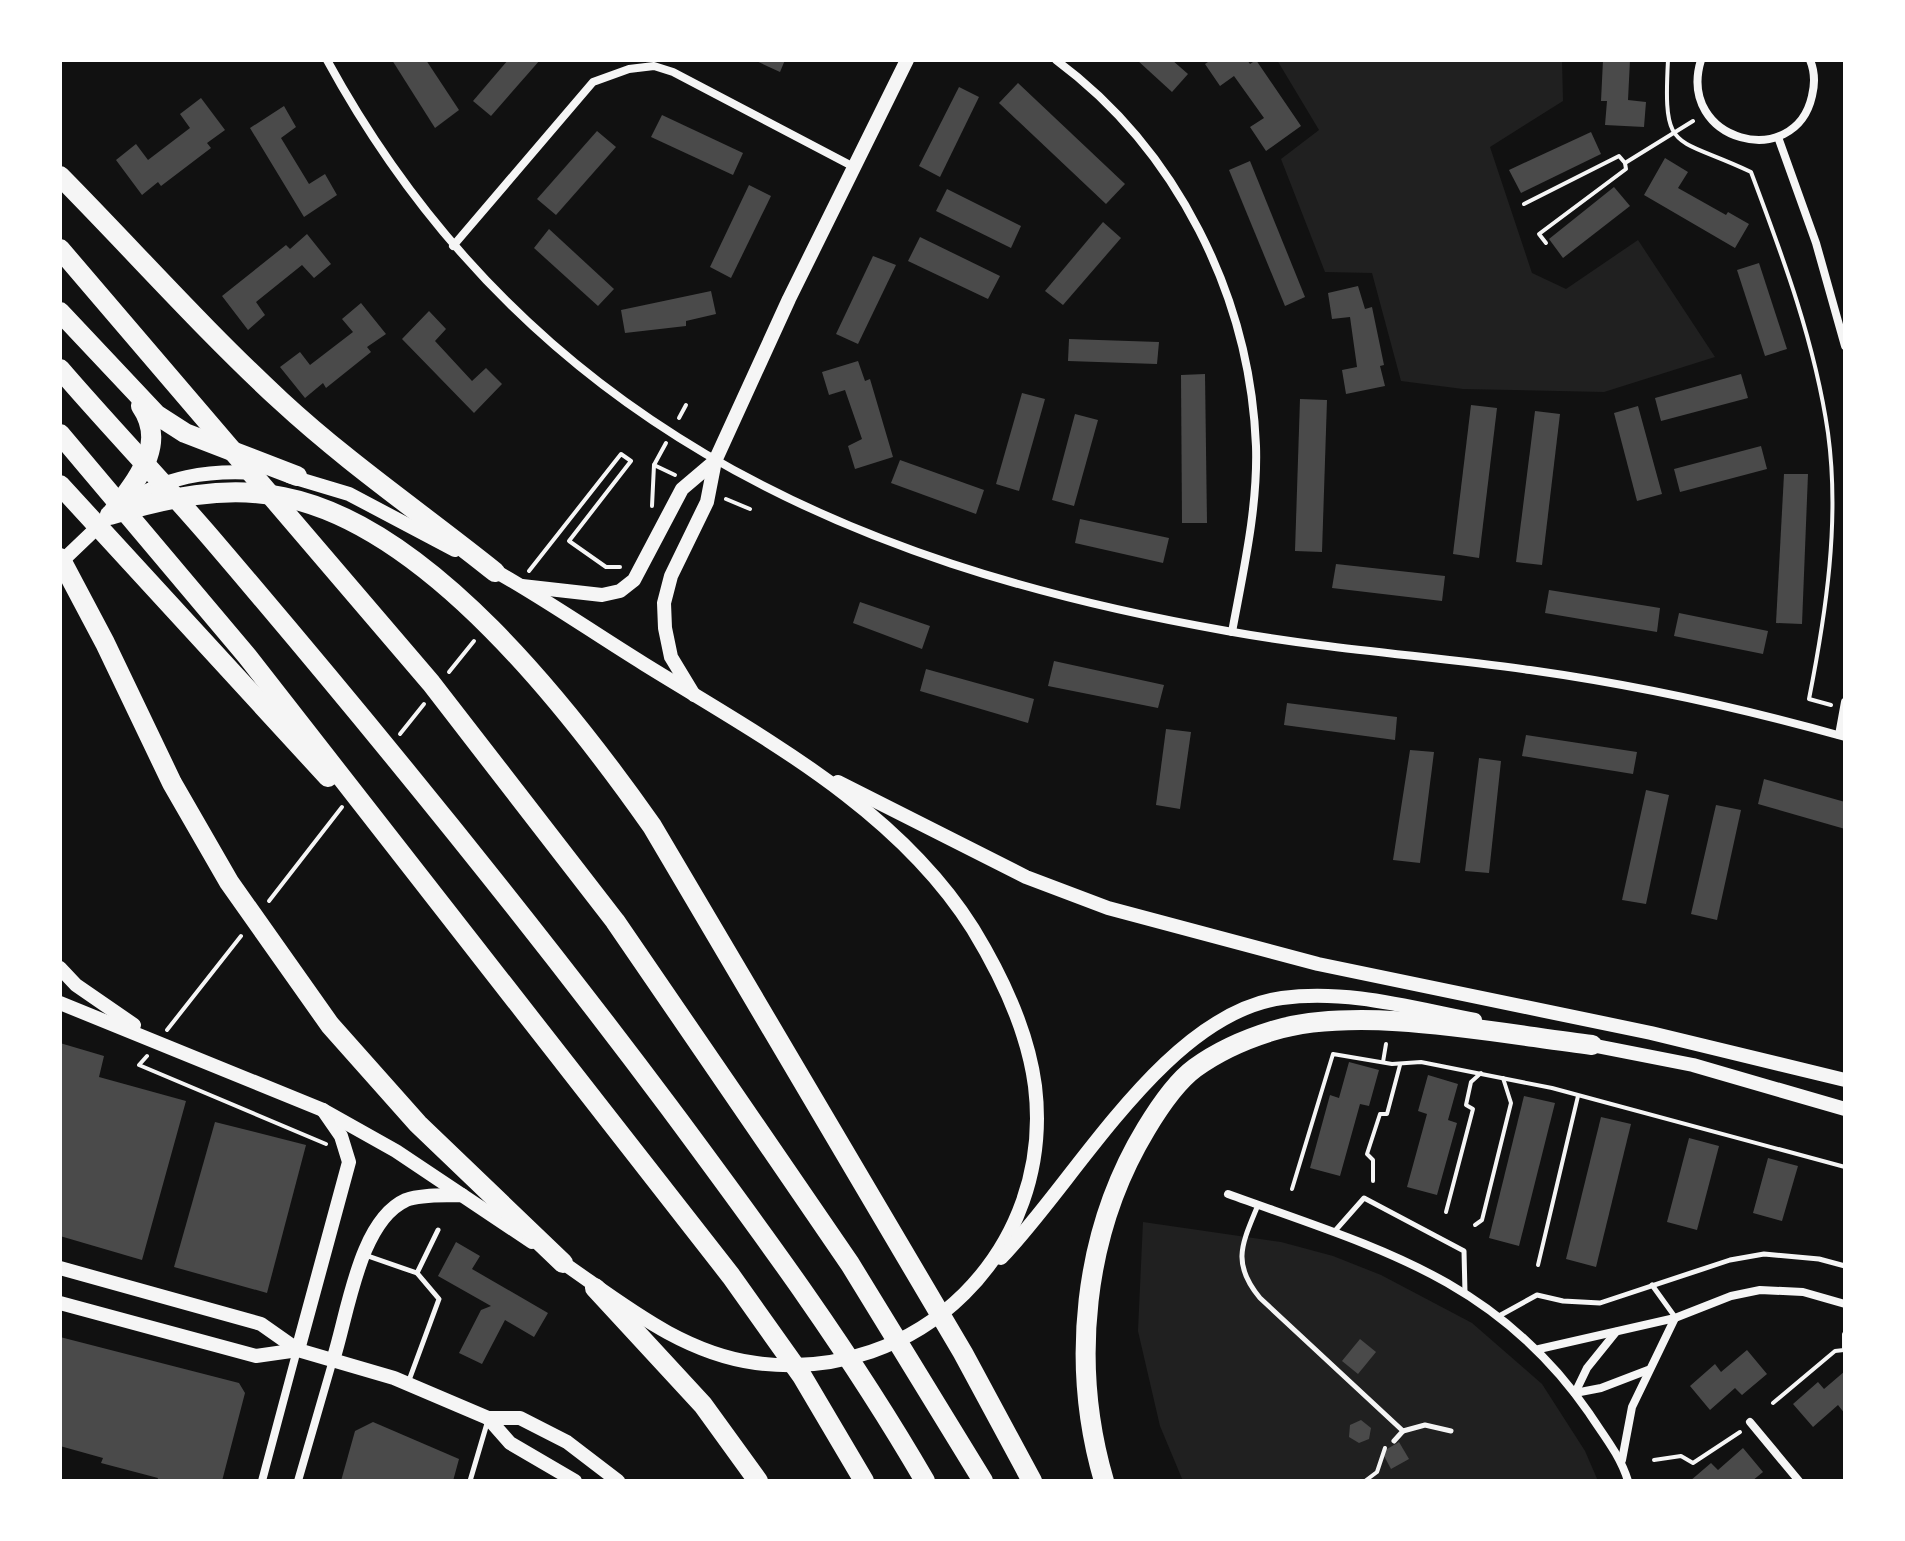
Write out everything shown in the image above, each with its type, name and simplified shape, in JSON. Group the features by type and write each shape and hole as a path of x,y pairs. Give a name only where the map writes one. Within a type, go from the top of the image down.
{"highway":[{"path":"60,176 173,295 281,401 325,440 495,572"},
{"path":"60,249 422,672 615,921 850,1264 983,1481"},
{"path":"60,312 129,389 157,415 185,433 297,476"},
{"path":"60,369 207,533 405,768 609,1028 803,1286 871,1388 925,1481"},
{"path":"110,515 136,480 153,441 153,427 129,389"},
{"path":"60,434 247,656 731,1276 802,1376 864,1481"},
{"path":"60,485 417,870"},
{"path":"110,515 197,494 240,493 284,497 330,512 384,540 454,595 548,689 602,754 652,826 963,1353 1032,1481"},
{"path":"60,561 89,610 172,783 222,870 330,1025 418,1124 563,1263"},
{"path":"1104,1481 1086,1395 1085,1343 1090,1289 1104,1222 1124,1166 1157,1111 1193,1069 1233,1047 1274,1030 1333,1022 1404,1023 1592,1045"},
{"path":"595,1288 703,1405 758,1481"}],"main road":[{"path":"694,695 671,657 664,603 671,576 707,502 715,461 852,166 907,60"},
{"path":"60,561 110,515 139,494 171,480 234,471 297,476 349,494 495,572 518,581 579,594 602,595 620,591 634,580 682,489 715,461"},
{"path":"518,581 817,771 1026,877 1108,908 1318,964 1651,1033 1845,1080"},
{"path":"817,771 902,845 947,893 973,930 1004,989 1026,1047 1035,1084 1037,1125 1030,1178 1010,1230 978,1283"},
{"path":"60,968 76,985 154,1044"},
{"path":"60,1003 154,1044 323,1110 462,1195 659,1329 698,1346 752,1363 799,1366 870,1353 919,1331 978,1283 1020,1238 1149,1078 1193,1036 1247,1008 1280,998 1330,995 1386,1002 1693,1065 1845,1109"},
{"path":"298,1350 349,1162 341,1136 323,1110"},
{"path":"333,1360 364,1255 374,1229 389,1209 410,1198 462,1195"},
{"path":"60,1268 261,1324 298,1350 408,1384 488,1418 520,1418 567,1442 618,1481"},
{"path":"60,1303 256,1356 298,1350"},
{"path":"488,1418 510,1443 575,1481"}],"street":[{"path":"327,60 361,122 453,246 482,279 577,366 637,413 715,461 801,507 930,559 1062,599 1232,632 1532,670 1698,699 1842,736 1844,705"},
{"path":"1056,60 1133,130 1159,165 1184,199 1225,288 1251,395 1256,448 1249,537 1232,632"},
{"path":"1701,60 1697,74 1698,94 1706,113 1732,136 1749,140 1778,137 1799,122 1810,105 1815,85 1810,60"},
{"path":"453,246 593,82 629,69 654,66 673,72 852,166"},
{"path":"1778,137 1816,243 1845,346"},
{"path":"1228,1194 1391,1253 1465,1293 1499,1316 1539,1349 1575,1393 1622,1460 1628,1481"},
{"path":"1539,1349 1675,1318 1731,1296 1760,1290 1803,1292 1845,1304"},
{"path":"1622,1460 1632,1407 1675,1318"},
{"path":"1575,1393 1587,1368 1616,1332"},
{"path":"262,1481 298,1350"},
{"path":"298,1481 333,1360"},
{"path":"1575,1393 1601,1388 1648,1370"},
{"path":"1750,1422 1799,1481"}],"lane":[{"path":"1334,1232 1364,1198 1464,1251 1465,1293"},
{"path":"1258,1205 1241,1254 1244,1276 1250,1286 1403,1431"},
{"path":"417,1273 438,1230"},
{"path":"1499,1316 1537,1295 1563,1301 1600,1303 1730,1260 1764,1254 1819,1259 1845,1266"},
{"path":"364,1255 417,1273 439,1299 408,1384"},
{"path":"1652,1285 1675,1318"},
{"path":"470,1481 488,1418"},
{"path":"1394,1441 1403,1431 1425,1425 1451,1431"}],"path":[{"path":"1668,60 1666,106 1673,133 1678,140 1751,172 1809,337 1828,435 1831,508 1830,570 1809,699 1844,705"},
{"path":"1625,163 1706,113"},
{"path":"1524,204 1619,156 1625,163 1626,169 1539,234 1546,243"},
{"path":"518,581 621,454 631,461 569,541 590,558 617,569 625,562"},
{"path":"651,507 654,465"},
{"path":"444,678 483,629"},
{"path":"395,741 424,703"},
{"path":"267,903 346,803"},
{"path":"247,928 139,1065 317,1142"},
{"path":"1383,1062 1386,1044"},
{"path":"1292,1189 1333,1054 1383,1062 1421,1062 1481,1073 1578,1095 1845,1167"},
{"path":"1373,1181 1373,1160 1367,1154 1380,1114 1387,1114 1400,1063"},
{"path":"1446,1212 1473,1109 1466,1105 1471,1082 1481,1073"},
{"path":"1475,1225 1482,1220 1511,1103 1503,1078"},
{"path":"1538,1265 1578,1095"},
{"path":"1773,1403 1835,1351 1844,1351 1844,1334"},
{"path":"1654,1460 1681,1456 1693,1463 1740,1431"},
{"path":"1365,1481 1377,1472 1381,1451 1394,1441"}],"shaded area":[{"path":"1277,60 1562,60 1563,101 1490,147 1532,273 1566,289 1638,240 1715,357 1604,392 1463,389 1401,381 1372,273 1325,272 1281,159 1319,130"},
{"path":"1143,1222 1281,1242 1333,1256 1381,1275 1472,1323 1542,1384 1585,1451 1598,1481 1183,1481 1160,1426 1138,1331"}],"building":[{"path":"392,60 426,60 459,110 435,128"},
{"path":"508,60 540,60 491,116 473,101"},
{"path":"754,60 785,60 780,72"},
{"path":"1137,60 1172,60 1188,74 1172,92"},
{"path":"1211,60 1247,60 1250,64 1256,60 1301,126 1266,151 1250,127 1264,118 1234,76 1220,86 1205,64"},
{"path":"1603,60 1630,60 1628,100 1646,102 1644,127 1605,125 1607,101 1601,101"},
{"path":"1018,83 1125,184 1106,204 999,103"},
{"path":"959,87 979,97 940,177 919,166"},
{"path":"201,98 225,130 207,143 211,148 161,186 158,182 142,195 116,160 136,144 148,160 190,128 180,114"},
{"path":"284,106 296,127 281,138 309,184 325,174 337,195 304,217 250,128"},
{"path":"662,115 743,153 733,175 651,137"},
{"path":"597,131 616,147 556,215 537,199"},
{"path":"1591,132 1601,154 1521,193 1509,170"},
{"path":"1665,158 1688,172 1678,188 1749,224 1735,248 1644,195"},
{"path":"1250,161 1305,297 1285,306 1229,170"},
{"path":"749,185 771,196 731,278 710,267"},
{"path":"1614,187 1630,206 1563,258 1549,239"},
{"path":"947,189 1021,226 1011,248 936,211"},
{"path":"1103,222 1121,238 1063,305 1045,291"},
{"path":"549,229 614,289 598,306 534,248"},
{"path":"307,234 331,264 314,278 302,265 256,302 265,315 248,330 222,296 286,245 290,249"},
{"path":"920,237 1000,276 988,299 908,261"},
{"path":"873,256 896,265 858,344 836,334"},
{"path":"1759,263 1787,349 1765,356 1737,270"},
{"path":"1358,286 1365,309 1372,307 1384,365 1380,366 1385,386 1346,394 1342,370 1357,367 1350,317 1332,319 1328,293"},
{"path":"711,291 716,314 686,321 686,326 625,333 621,310"},
{"path":"361,303 386,334 367,347 371,352 326,388 323,383 305,398 280,367 300,352 310,365 353,332 342,319"},
{"path":"429,311 446,329 435,341 472,381 486,368 502,384 474,413 402,339"},
{"path":"1069,339 1159,342 1157,364 1068,361"},
{"path":"858,361 865,381 870,379 893,457 855,469 848,446 862,439 845,390 829,395 822,372"},
{"path":"1205,374 1207,523 1182,523 1181,375"},
{"path":"1741,374 1748,398 1661,421 1655,398"},
{"path":"1022,393 1045,399 1019,491 996,484"},
{"path":"1300,399 1327,400 1322,552 1295,551"},
{"path":"1471,405 1497,408 1479,558 1453,554"},
{"path":"1638,406 1662,494 1637,501 1614,413"},
{"path":"1535,411 1560,414 1542,565 1516,562"},
{"path":"1075,414 1098,420 1074,506 1052,500"},
{"path":"1761,446 1767,469 1680,492 1674,469"},
{"path":"900,460 984,490 976,514 891,483"},
{"path":"1784,474 1808,474 1802,624 1776,623"},
{"path":"1080,519 1169,538 1163,563 1075,543"},
{"path":"1336,564 1445,576 1442,601 1332,588"},
{"path":"1549,590 1660,608 1657,632 1545,613"},
{"path":"860,602 930,626 922,649 853,623"},
{"path":"1679,613 1768,631 1763,654 1674,636"},
{"path":"1054,661 1164,685 1158,708 1048,686"},
{"path":"926,669 1034,699 1028,723 920,691"},
{"path":"1287,703 1397,717 1395,740 1284,725"},
{"path":"1166,729 1191,732 1180,809 1156,805"},
{"path":"1526,735 1637,752 1633,774 1522,756"},
{"path":"1410,750 1434,752 1420,863 1393,860"},
{"path":"1479,758 1501,761 1489,873 1465,871"},
{"path":"1764,779 1845,802 1845,829 1758,804"},
{"path":"1646,790 1669,795 1646,904 1622,900"},
{"path":"1716,805 1741,810 1717,920 1691,914"},
{"path":"60,1043 104,1056 99,1077 186,1101 142,1260 60,1236"},
{"path":"1349,1062 1379,1070 1369,1106 1360,1104 1340,1176 1310,1168 1330,1095 1339,1098"},
{"path":"1428,1075 1458,1084 1448,1120 1457,1123 1437,1195 1407,1187 1427,1114 1418,1111"},
{"path":"1524,1096 1555,1103 1519,1246 1489,1238"},
{"path":"1601,1117 1631,1124 1596,1267 1566,1259"},
{"path":"215,1122 306,1145 267,1293 174,1267"},
{"path":"1689,1138 1719,1146 1697,1230 1667,1222"},
{"path":"1768,1158 1798,1166 1782,1221 1753,1213"},
{"path":"456,1242 480,1256 472,1269 548,1313 534,1337 505,1320 482,1364 459,1353 481,1310 491,1306 438,1276"},
{"path":"60,1337 239,1383 245,1393 222,1481 157,1481 158,1478 101,1463 103,1458 60,1446"},
{"path":"1360,1339 1376,1352 1358,1374 1342,1361"},
{"path":"1747,1350 1767,1374 1742,1395 1735,1388 1710,1410 1690,1386 1715,1364 1721,1372"},
{"path":"1845,1371 1845,1414 1838,1405 1813,1427 1793,1404 1818,1382 1824,1389"},
{"path":"1361,1420 1371,1428 1369,1439 1359,1443 1349,1437 1350,1425"},
{"path":"373,1422 459,1459 453,1481 341,1481 355,1431"},
{"path":"1399,1442 1409,1459 1391,1469 1382,1452"},
{"path":"1743,1448 1763,1472 1752,1481 1690,1481 1711,1463 1718,1470"}]}
